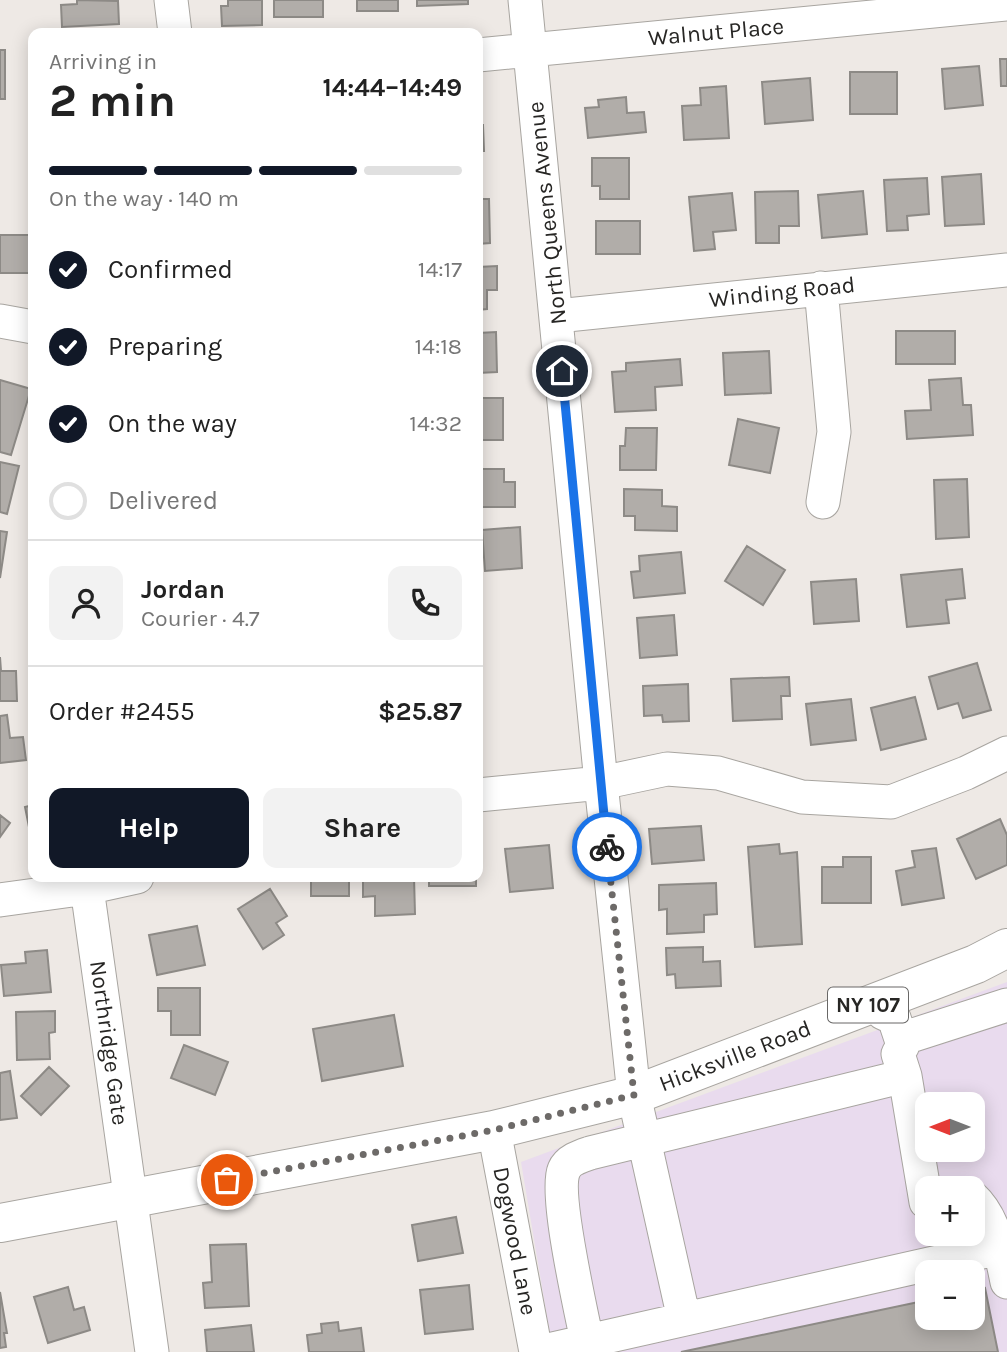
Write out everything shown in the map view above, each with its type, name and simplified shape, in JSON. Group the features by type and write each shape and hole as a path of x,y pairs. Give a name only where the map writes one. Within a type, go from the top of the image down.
{"main road":[{"name":"Hicksville Road","path":"0,1223 494,1130 634,1095 893,1037 976,964 1007,948"}],"street":[{"path":"172,0 175,28"},
{"name":"North Queens Avenue","path":"525,0 634,1095 684,1319"},
{"name":"Walnut Place","path":"483,55 953,5 1007,4"},
{"name":"Winding Road","path":"557,316 1007,270"},
{"path":"821,288 834,432 823,502"},
{"path":"0,321 28,326"},
{"path":"483,795 601,783 667,769 718,773 803,797 891,802 1007,753"},
{"path":"0,900 114,882"},
{"name":"Northridge Gate","path":"87,888 152,1352"},
{"path":"587,1341 575,1285 563,1198 564,1169 572,1160 645,1139 893,1037 1007,1004"},
{"path":"893,1037 921,1176"},
{"name":"Dogwood Lane","path":"494,1130 537,1352"},
{"path":"985,1215 1000,1248 1007,1282"},
{"path":"537,1352 1000,1248"}],"shaded area":[{"path":"1007,982 1007,1352 553,1352 521,1162"}],"building":[{"path":"77,0 118,1 119,24 62,27 61,5 77,4"},
{"path":"228,0 262,0 262,25 222,26 221,6 228,6"},
{"path":"274,0 323,0 323,17 274,17"},
{"path":"357,0 398,0 398,11 357,11"},
{"path":"417,0 468,0 468,4 417,6"},
{"path":"0,50 5,50 5,99 0,99"},
{"path":"1000,59 1007,59 1007,86 1001,86"},
{"path":"979,66 983,105 945,109 942,69"},
{"path":"850,72 897,72 897,114 850,114"},
{"path":"810,78 813,120 765,124 762,82"},
{"path":"726,86 729,138 684,140 682,106 701,105 700,88"},
{"path":"626,97 627,113 644,112 646,132 588,138 585,108 599,107 598,100"},
{"path":"592,158 629,158 629,199 600,199 600,186 592,186"},
{"path":"981,174 984,224 945,226 942,177"},
{"path":"927,178 929,214 907,216 908,230 887,231 884,180"},
{"path":"798,191 799,226 779,226 779,243 756,243 755,192"},
{"path":"863,191 867,234 822,238 818,195"},
{"path":"732,193 736,230 713,232 715,249 694,251 689,197"},
{"path":"483,199 489,199 490,243 483,244"},
{"path":"596,221 640,221 640,254 596,254"},
{"path":"0,235 28,235 28,273 0,273"},
{"path":"497,266 497,290 487,290 487,309 483,309 483,267"},
{"path":"896,331 955,331 955,364 896,364"},
{"path":"496,332 497,372 483,373 483,333"},
{"path":"769,351 771,393 725,395 723,353"},
{"path":"680,359 682,385 655,387 656,410 615,412 612,372 626,371 626,363"},
{"path":"961,378 963,405 971,405 973,435 907,439 905,411 931,410 929,380"},
{"path":"0,380 28,388 28,399 11,455 0,452"},
{"path":"483,398 503,398 503,440 483,440"},
{"path":"738,419 779,428 770,473 729,465"},
{"path":"626,428 657,428 656,470 620,470 620,446 625,446"},
{"path":"0,462 19,466 7,514 0,512"},
{"path":"483,469 504,469 504,482 515,482 515,507 483,507"},
{"path":"967,479 969,537 936,539 934,480"},
{"path":"624,489 662,490 662,506 677,507 677,531 635,530 635,516 624,516"},
{"path":"520,527 522,568 485,571 483,530"},
{"path":"0,531 7,532 0,578"},
{"path":"747,546 785,570 763,605 725,581"},
{"path":"681,552 685,593 634,598 631,572 640,571 639,556"},
{"path":"962,569 965,598 946,600 949,623 907,627 901,575"},
{"path":"856,579 859,621 814,624 811,582"},
{"path":"674,615 677,655 640,658 637,618"},
{"path":"0,657 1,671 16,671 17,701 0,701"},
{"path":"977,663 991,710 963,718 958,703 938,709 929,677"},
{"path":"789,677 790,696 781,696 782,719 733,721 731,679"},
{"path":"688,684 689,721 663,722 662,715 644,716 643,686"},
{"path":"915,697 926,739 881,750 871,708"},
{"path":"851,699 856,740 811,745 806,704"},
{"path":"7,715 10,738 23,737 26,760 0,763 0,716"},
{"path":"0,815 10,823 0,837"},
{"path":"1000,819 1007,835 1007,865 976,879 957,839"},
{"path":"701,826 704,860 652,864 649,829"},
{"path":"779,844 780,854 797,852 802,944 755,947 748,847"},
{"path":"549,845 553,888 510,892 505,849"},
{"path":"936,848 944,898 902,905 896,871 915,867 912,851"},
{"path":"843,857 871,857 871,903 822,903 822,867 843,867"},
{"path":"311,882 349,882 349,896 311,896"},
{"path":"363,882 414,882 415,914 375,916 375,896 363,897"},
{"path":"429,882 476,882 476,886 429,886"},
{"path":"716,883 717,914 704,915 704,932 667,934 667,909 659,910 659,885"},
{"path":"270,889 287,916 276,923 284,935 263,949 238,909"},
{"path":"197,926 205,965 157,975 149,935"},
{"path":"703,947 703,962 720,961 721,986 676,988 675,974 667,975 666,948"},
{"path":"47,950 51,992 4,996 1,965 26,963 25,952"},
{"path":"158,988 200,988 200,1035 171,1035 171,1011 158,1011"},
{"path":"55,1011 55,1032 49,1033 50,1059 17,1060 16,1012"},
{"path":"394,1015 403,1066 322,1081 313,1029"},
{"path":"184,1045 228,1062 215,1095 171,1078"},
{"path":"49,1067 69,1086 41,1115 21,1096"},
{"path":"10,1071 17,1118 0,1120 0,1073"},
{"path":"456,1217 463,1253 418,1261 412,1225"},
{"path":"246,1244 249,1306 205,1308 203,1283 212,1282 210,1245"},
{"path":"469,1285 473,1329 425,1334 420,1290"},
{"path":"68,1287 74,1310 84,1307 90,1330 48,1343 34,1297"},
{"path":"985,1288 998,1352 681,1352 915,1303 915,1330 985,1330"},
{"path":"0,1292 7,1333 4,1333 6,1347 0,1348"},
{"path":"338,1322 339,1331 361,1328 364,1352 309,1352 307,1335 322,1333 321,1324"},
{"path":"251,1325 254,1352 207,1352 205,1330"}],"way so far":[{"path":"227,1180 494,1130 634,1095 607,847"}],"route":[{"path":"562,371 607,847"}]}
